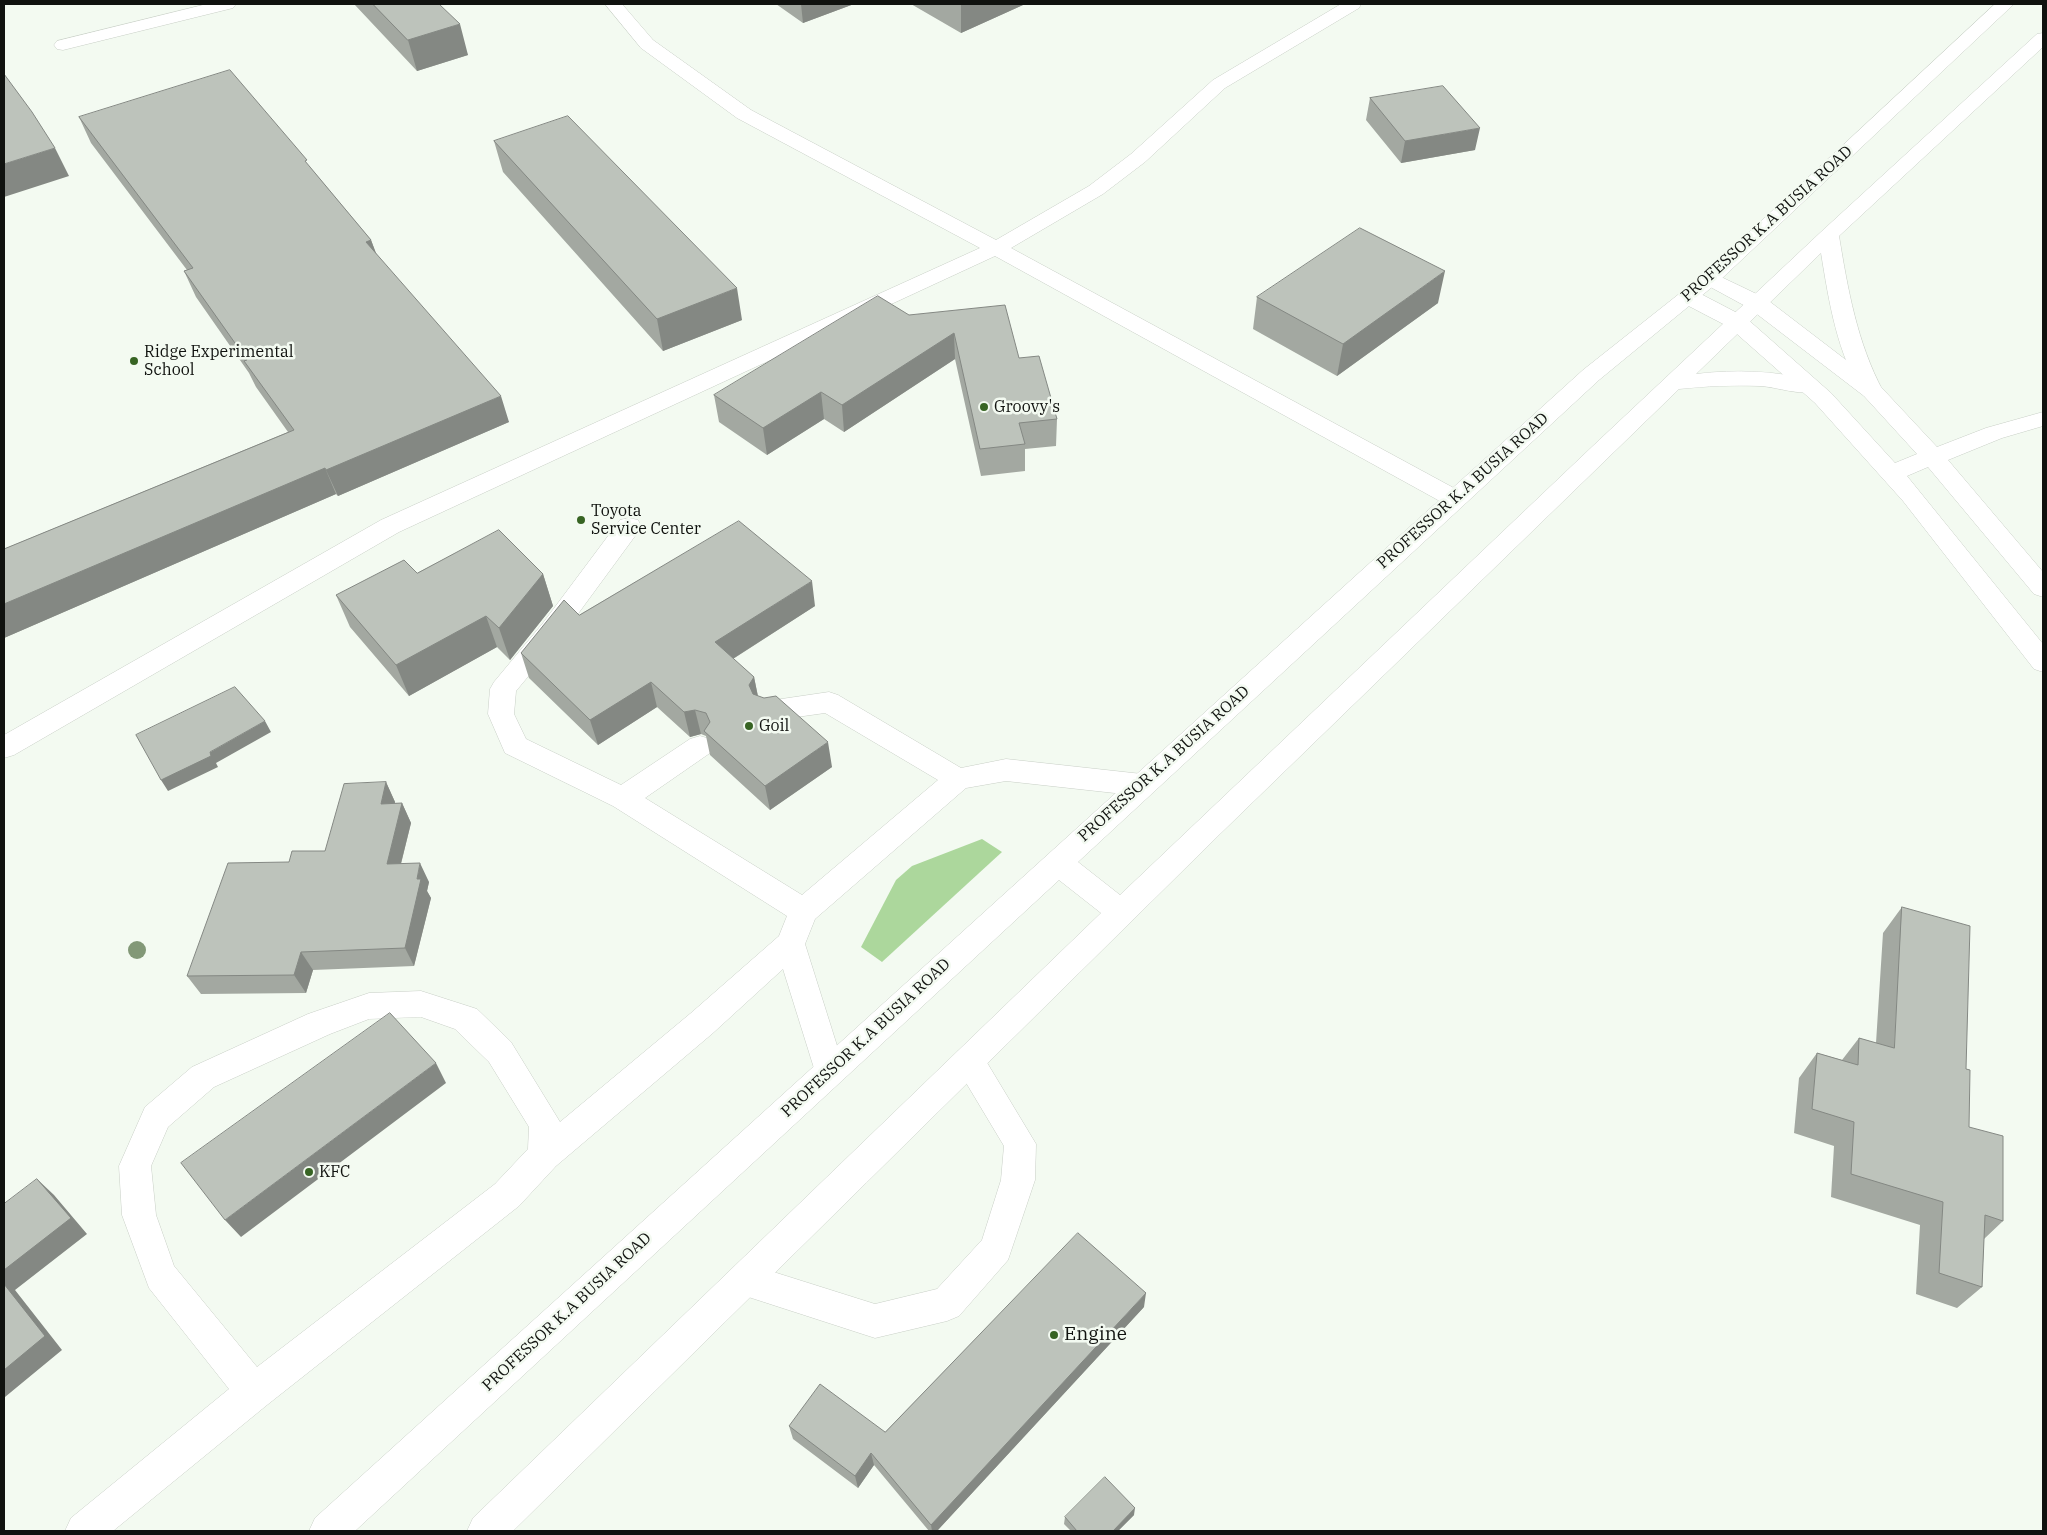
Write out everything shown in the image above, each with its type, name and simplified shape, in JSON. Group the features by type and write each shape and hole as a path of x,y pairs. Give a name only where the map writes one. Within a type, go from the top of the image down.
{"main road":[{"path":"63,45 227,4"},
{"path":"613,4 646,44 744,114 996,248 1455,499"},
{"path":"4,748 390,526 996,248 1096,190 1138,158 1219,84 1352,4"},
{"name":"PROFESSOR K.A BUSIA ROAD","path":"328,1531 1591,375 1710,279 2006,4"},
{"path":"486,1531 1122,913 1737,322 2043,38"},
{"path":"1829,235 1838,301 1862,373 1872,391"},
{"path":"1710,279 1757,303 1872,391 1932,457 2043,588"},
{"path":"1689,297 1737,322 1823,398 1911,495 2043,662"},
{"path":"1674,383 1720,378 1762,379 1809,386"},
{"path":"1890,473 1994,433 2043,420"},
{"path":"629,526 552,630 503,689 500,714 515,746 623,798 804,911"},
{"path":"768,711 829,702 958,779"},
{"path":"623,798 700,746"},
{"path":"84,1531 254,1392 507,1196 544,1155 702,1023 790,944 804,911 958,779 1006,770 1142,785"},
{"path":"1057,862 1122,913"},
{"path":"790,944 829,1071"},
{"path":"254,1392 161,1276 139,1215 136,1166 156,1117 203,1077 319,1024 369,1006 422,1004 466,1019 500,1052 545,1124 544,1155"},
{"path":"745,1280 875,1322 947,1304 996,1249 1018,1180 1020,1144 969,1062"}],"green space":[{"path":"982,839 1002,852 882,962 861,947 896,880 912,866"}],"building":[{"path":"373,4 439,4 460,24 408,40"},
{"path":"230,70 307,160 305,161 371,240 366,242 501,396 326,470 325,468 4,604 4,549 294,430 244,361 247,360 184,271 193,268 79,117"},
{"path":"4,74 55,148 4,164"},
{"path":"1443,86 1480,128 1405,141 1370,98"},
{"path":"568,116 737,288 657,319 494,141"},
{"path":"1360,228 1445,271 1343,344 1257,297"},
{"path":"878,296 909,315 1005,305 1019,358 1039,356 1057,419 1019,423 1025,444 980,449 954,333 842,405 821,392 763,428 714,395"},
{"path":"739,521 812,581 715,642 754,677 749,685 753,694 764,698 776,696 828,742 765,786 704,731 710,722 706,713 695,710 684,712 651,682 590,720 521,653 564,600 579,615"},
{"path":"499,530 543,574 499,628 486,616 396,665 336,595 404,560 417,573"},
{"path":"235,687 265,721 210,752 211,756 161,780 136,735"},
{"path":"386,782 381,804 402,803 387,864 420,863 417,879 421,879 405,948 301,952 294,975 187,976 228,863 289,862 292,851 325,851 344,784"},
{"path":"1902,907 1970,926 1966,1069 1970,1070 1969,1127 2003,1136 2003,1221 1985,1215 1982,1287 1939,1273 1943,1202 1851,1174 1854,1122 1812,1109 1817,1053 1858,1065 1859,1038 1894,1048"},
{"path":"390,1013 436,1063 225,1220 181,1163"},
{"path":"37,1179 71,1218 4,1270 4,1204"},
{"path":"1078,1233 1146,1293 931,1525 871,1453 855,1476 789,1426 820,1384 885,1432"},
{"path":"4,1284 45,1336 4,1370"},
{"path":"1105,1477 1135,1508 1113,1531 1077,1531 1065,1517"}],"place":[{"name":"Ridge Experimental School","path":"134,361"},
{"name":"Groovy's","path":"984,407"},
{"name":"Toyota Service Center","path":"581,520"},
{"name":"Goil","path":"749,726"},
{"name":"KFC","path":"309,1172"},
{"name":"Engine","path":"1054,1335"}]}
